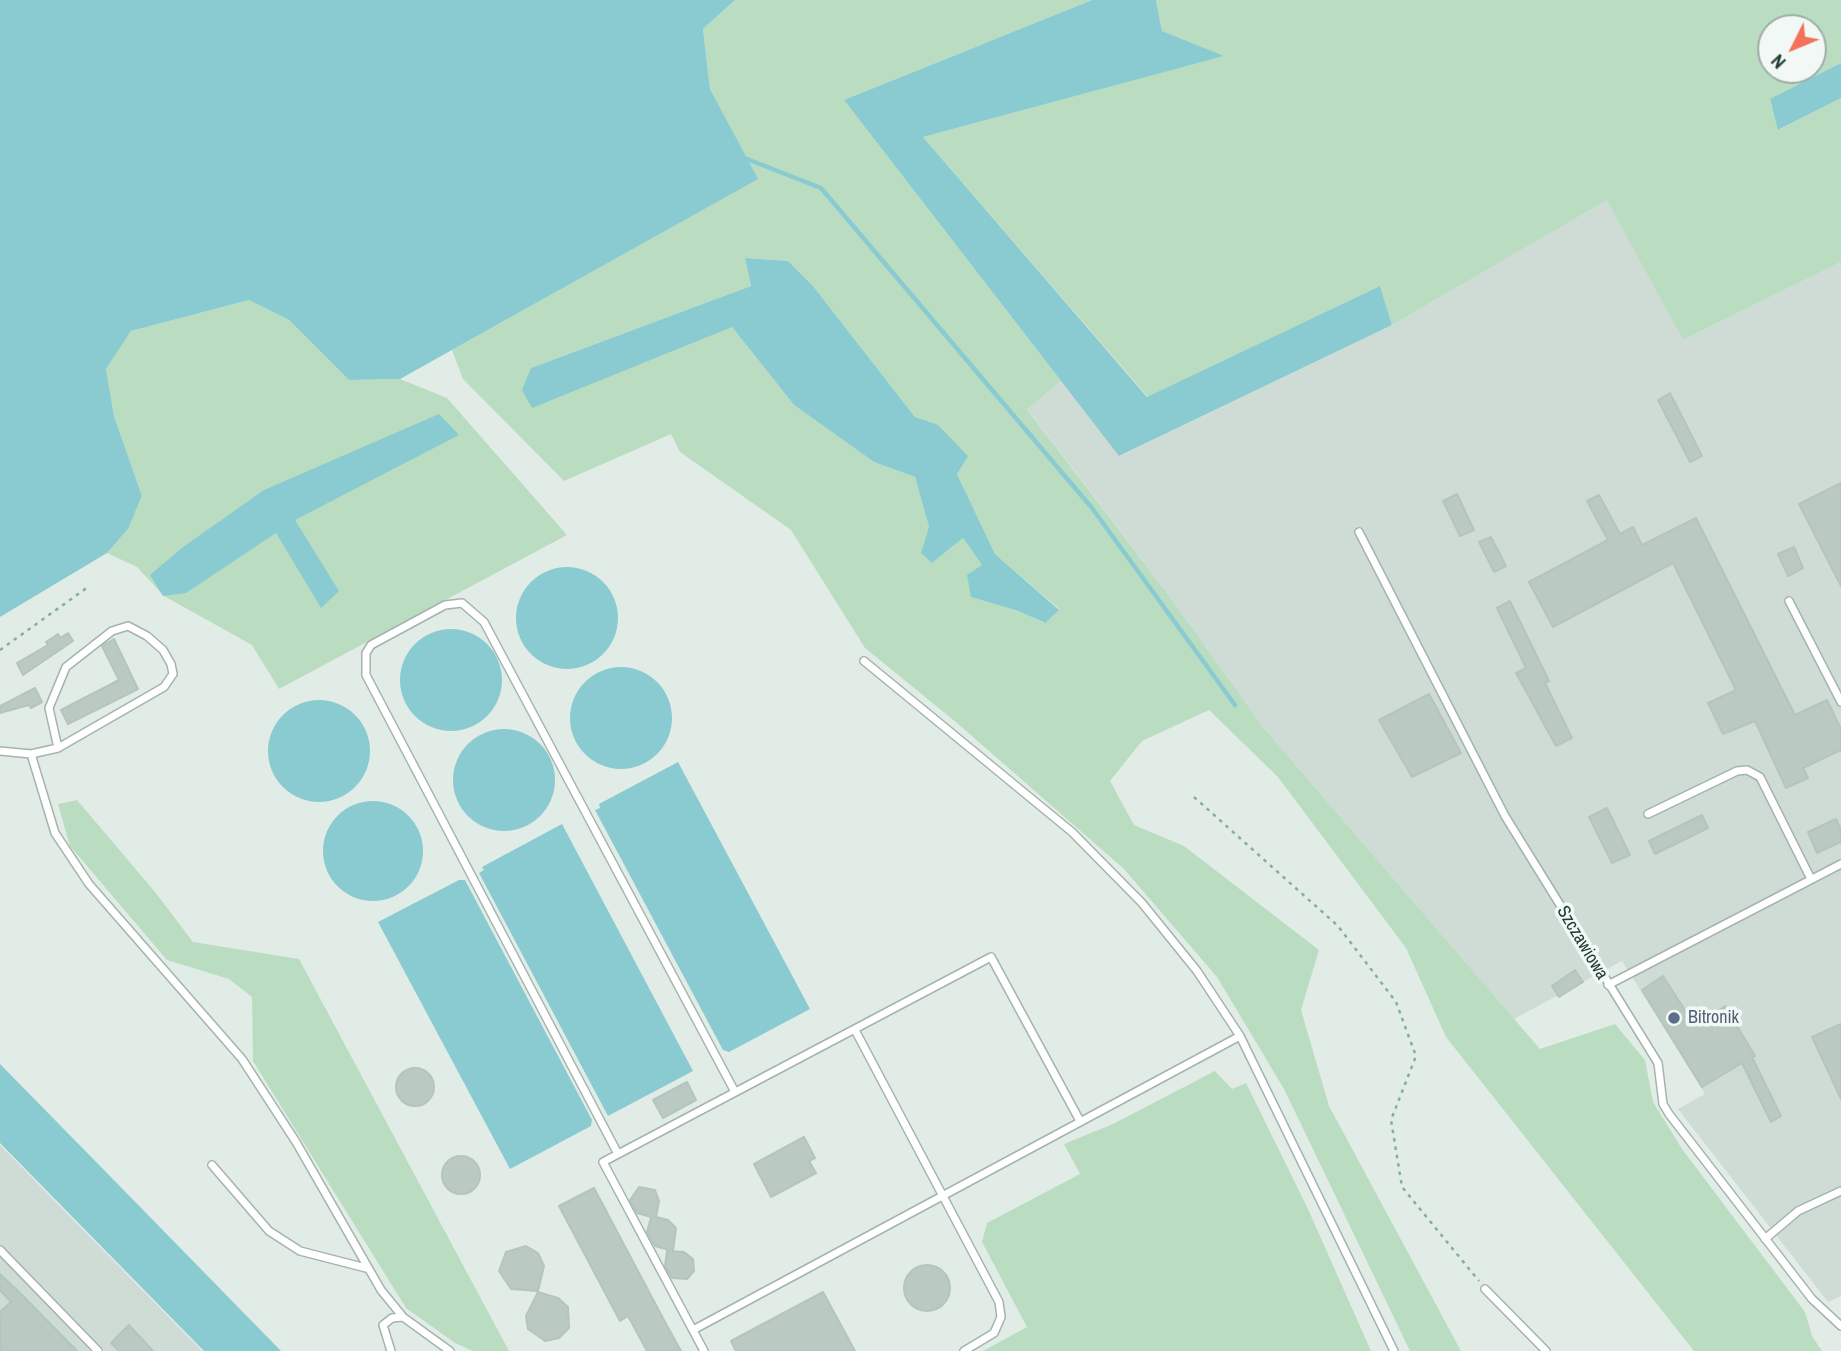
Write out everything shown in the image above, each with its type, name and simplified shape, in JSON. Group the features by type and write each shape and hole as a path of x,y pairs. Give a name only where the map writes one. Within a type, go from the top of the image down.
{"lane":[{"name":"Szczawiowa","path":"1359,532 1505,816 1658,1063 1664,1104 1669,1114 1812,1299 1841,1326"},
{"path":"1789,601 1841,702"},
{"path":"618,1154 366,675 366,653 371,645 445,605 462,603 484,622 735,1092"},
{"path":"0,751 31,754 58,748 164,687 173,674 163,650 147,636 128,626 112,631 66,667 48,708 58,748"},
{"path":"864,661 1072,832 1106,864 1197,971 1240,1036 1394,1351"},
{"path":"31,754 55,833 89,884 242,1059 296,1142 367,1269 403,1317 450,1351"},
{"path":"1648,814 1737,771 1747,770 1760,777 1811,879"},
{"path":"1608,985 1841,864"},
{"path":"704,1351 603,1162 990,957 1080,1121"},
{"path":"855,1030 945,1195 1001,1310 1000,1323 994,1334 964,1351"},
{"path":"693,1330 1240,1036"},
{"path":"212,1165 269,1231 300,1251 367,1269"},
{"path":"1765,1239 1798,1211 1841,1191"},
{"path":"0,1250 98,1351"},
{"path":"1485,1289 1546,1351"},
{"path":"391,1351 383,1325 392,1318 403,1317"}],"path":[{"path":"0,650 88,587"},
{"path":"1194,797 1338,926 1396,1002 1416,1056 1391,1120 1402,1186 1485,1289"}],"shaded area":[{"path":"1608,199 1683,340 1841,262 1841,1296 1828,1302 1678,1109 1705,1094 1622,961 1514,1019 1263,727 1173,601 1027,408 1061,381 1120,456 1392,325"},
{"path":"0,1145 202,1351 0,1351"}],"green space":[{"path":"735,0 1092,0 844,100 1061,381 1027,409 1173,601 1263,727 1540,1049 1615,1024 1645,1060 1653,1102 1682,1149 1805,1312 1812,1336 1822,1351 1694,1351 1446,1037 1406,948 1278,777 1209,710 1142,741 1110,781 1134,825 1184,846 1319,950 1301,1010 1329,1106 1461,1351 1410,1351 1284,1089 1217,977 1124,869 957,723 865,648 791,530 680,452 671,434 564,481 463,379 452,350 757,179 710,89 703,29","holes":["745,258 788,261 813,286 915,417 938,426 957,474 995,554 1059,609 1044,623 1018,611 971,597 982,565 963,538 932,563 929,527 915,477 874,462 794,405 732,327 531,368 751,286"]},
{"path":"1156,0 1841,0 1841,63 1827,70 1827,14 1757,14 1757,84 1801,84 1770,100 1779,130 1841,98 1841,262 1683,340 1607,200 1392,325 1380,286 1148,397 923,137 1223,56 1162,31"},
{"path":"249,300 289,320 349,380 400,379 447,398 567,535 279,689 252,645 164,596 137,567 107,553 128,529 142,496 114,416 106,369 131,331"},
{"path":"77,800 155,892 193,942 299,959 509,1351 473,1351 455,1343 406,1308 253,1061 252,997 229,979 167,960 70,846 58,804"},
{"path":"1215,1071 1232,1089 1246,1083 1308,1209 1371,1351 983,1351 1027,1327 982,1242 987,1223 1080,1174 1064,1144 1113,1124"}],"water":[{"path":"0,0 735,0 703,29 710,89 758,179 400,379 349,380 289,320 249,300 131,331 106,369 114,416 142,496 128,529 107,553 0,617"},
{"path":"1092,0 1156,0 1162,31 1224,56 923,137 1147,397 1380,286 1392,325 1119,456 844,100"},
{"path":"1841,63 1841,98 1778,130 1770,99 1800,84 1827,84 1827,70"},
{"path":"745,258 788,261 813,286 915,417 938,425 968,456 957,474 995,554 1059,610 1045,623 1018,611 971,597 967,575 982,565 963,538 932,563 921,553 929,527 915,477 874,462 794,405 732,327 532,408 522,390 531,368 751,286"},
{"path":"439,414 459,435 295,520 339,591 321,608 276,533 186,593 163,596 150,575 183,547 264,490"},
{"path":"567,567 586,571 603,582 614,599 618,618 614,637 603,654 586,665 567,669 548,665 531,654 520,637 516,618 520,599 531,582 548,571"},
{"path":"451,629 470,633 487,644 498,661 502,680 498,699 487,716 470,727 451,731 432,727 415,716 404,699 400,680 404,661 415,644 432,633"},
{"path":"621,667 640,671 657,682 668,699 672,718 668,737 657,754 640,765 621,769 602,765 585,754 574,737 570,718 574,699 585,682 602,671"},
{"path":"319,700 338,704 355,715 366,732 370,751 366,770 355,787 338,798 319,802 300,798 283,787 272,770 268,751 272,732 283,715 300,704"},
{"path":"504,729 523,733 540,744 551,761 555,780 551,799 540,816 523,827 504,831 485,827 468,816 457,799 453,780 457,761 468,744 485,733"},
{"path":"678,762 810,1009 729,1052 723,1050 595,810 600,808 599,804"},
{"path":"373,801 392,804 409,815 420,832 423,851 420,870 409,887 392,898 373,901 354,898 337,887 326,870 323,851 326,832 337,815 354,804"},
{"path":"562,824 693,1071 608,1116 479,873 484,870 482,867"},
{"path":"459,880 465,880 592,1120 591,1126 510,1169 378,922"},
{"path":"0,1064 281,1351 204,1351 0,1143"}],"building":[{"path":"1670,393 1702,456 1690,462 1658,400"},
{"path":"1841,483 1841,586 1799,504"},
{"path":"1457,494 1474,530 1460,536 1443,501"},
{"path":"1599,495 1620,534 1633,527 1642,545 1696,518 1795,715 1827,700 1841,729 1841,750 1803,768 1808,778 1786,788 1755,721 1723,734 1708,703 1736,690 1673,563 1553,627 1529,582 1608,540 1587,501"},
{"path":"1491,537 1506,566 1494,572 1479,542"},
{"path":"1794,547 1803,568 1788,576 1778,554"},
{"path":"1510,601 1549,681 1545,683 1572,738 1556,746 1516,673 1526,668 1497,608"},
{"path":"68,633 73,641 23,675 17,663 48,645 46,642 58,634 60,638"},
{"path":"114,639 138,689 68,724 61,710 119,680 102,646"},
{"path":"35,688 42,702 31,708 29,705 0,713 0,706"},
{"path":"1429,694 1461,753 1412,777 1379,720"},
{"path":"1607,808 1630,855 1612,863 1589,817"},
{"path":"1702,815 1708,828 1655,854 1649,841"},
{"path":"1836,819 1841,830 1841,842 1817,853 1808,832"},
{"path":"1575,970 1583,982 1559,997 1552,986"},
{"path":"1663,976 1695,1026 1725,1006 1755,1056 1752,1057 1781,1116 1771,1122 1742,1063 1702,1087 1642,990"},
{"path":"1841,1024 1841,1099 1812,1037"},
{"path":"415,1068 428,1074 434,1087 428,1100 415,1106 402,1100 396,1087 402,1074"},
{"path":"687,1082 696,1100 663,1118 653,1100"},
{"path":"804,1137 815,1158 809,1161 816,1173 771,1197 754,1164"},
{"path":"461,1156 474,1162 480,1175 474,1188 461,1194 448,1188 442,1175 448,1162"},
{"path":"639,1187 655,1190 659,1201 656,1217 668,1220 676,1228 673,1251 655,1246 647,1232 651,1217 637,1213 630,1200"},
{"path":"594,1188 681,1351 647,1351 628,1316 620,1321 559,1206"},
{"path":"526,1246 538,1253 544,1266 538,1291 511,1289 499,1271 506,1252"},
{"path":"667,1251 684,1252 693,1259 694,1271 687,1279 672,1278 665,1266"},
{"path":"927,1265 944,1271 950,1288 944,1305 927,1311 910,1305 904,1288 910,1271"},
{"path":"0,1274 77,1351 0,1351 0,1312 11,1302 0,1290"},
{"path":"538,1292 558,1298 568,1307 569,1328 559,1338 545,1341 528,1329 526,1316"},
{"path":"823,1292 855,1351 736,1351 731,1341"},
{"path":"129,1325 153,1351 119,1351 111,1343"}],"waterway":[{"path":"747,159 821,188 1092,508 1235,705"}],"place":[{"name":"Bitronik","path":"1674,1018"}]}
